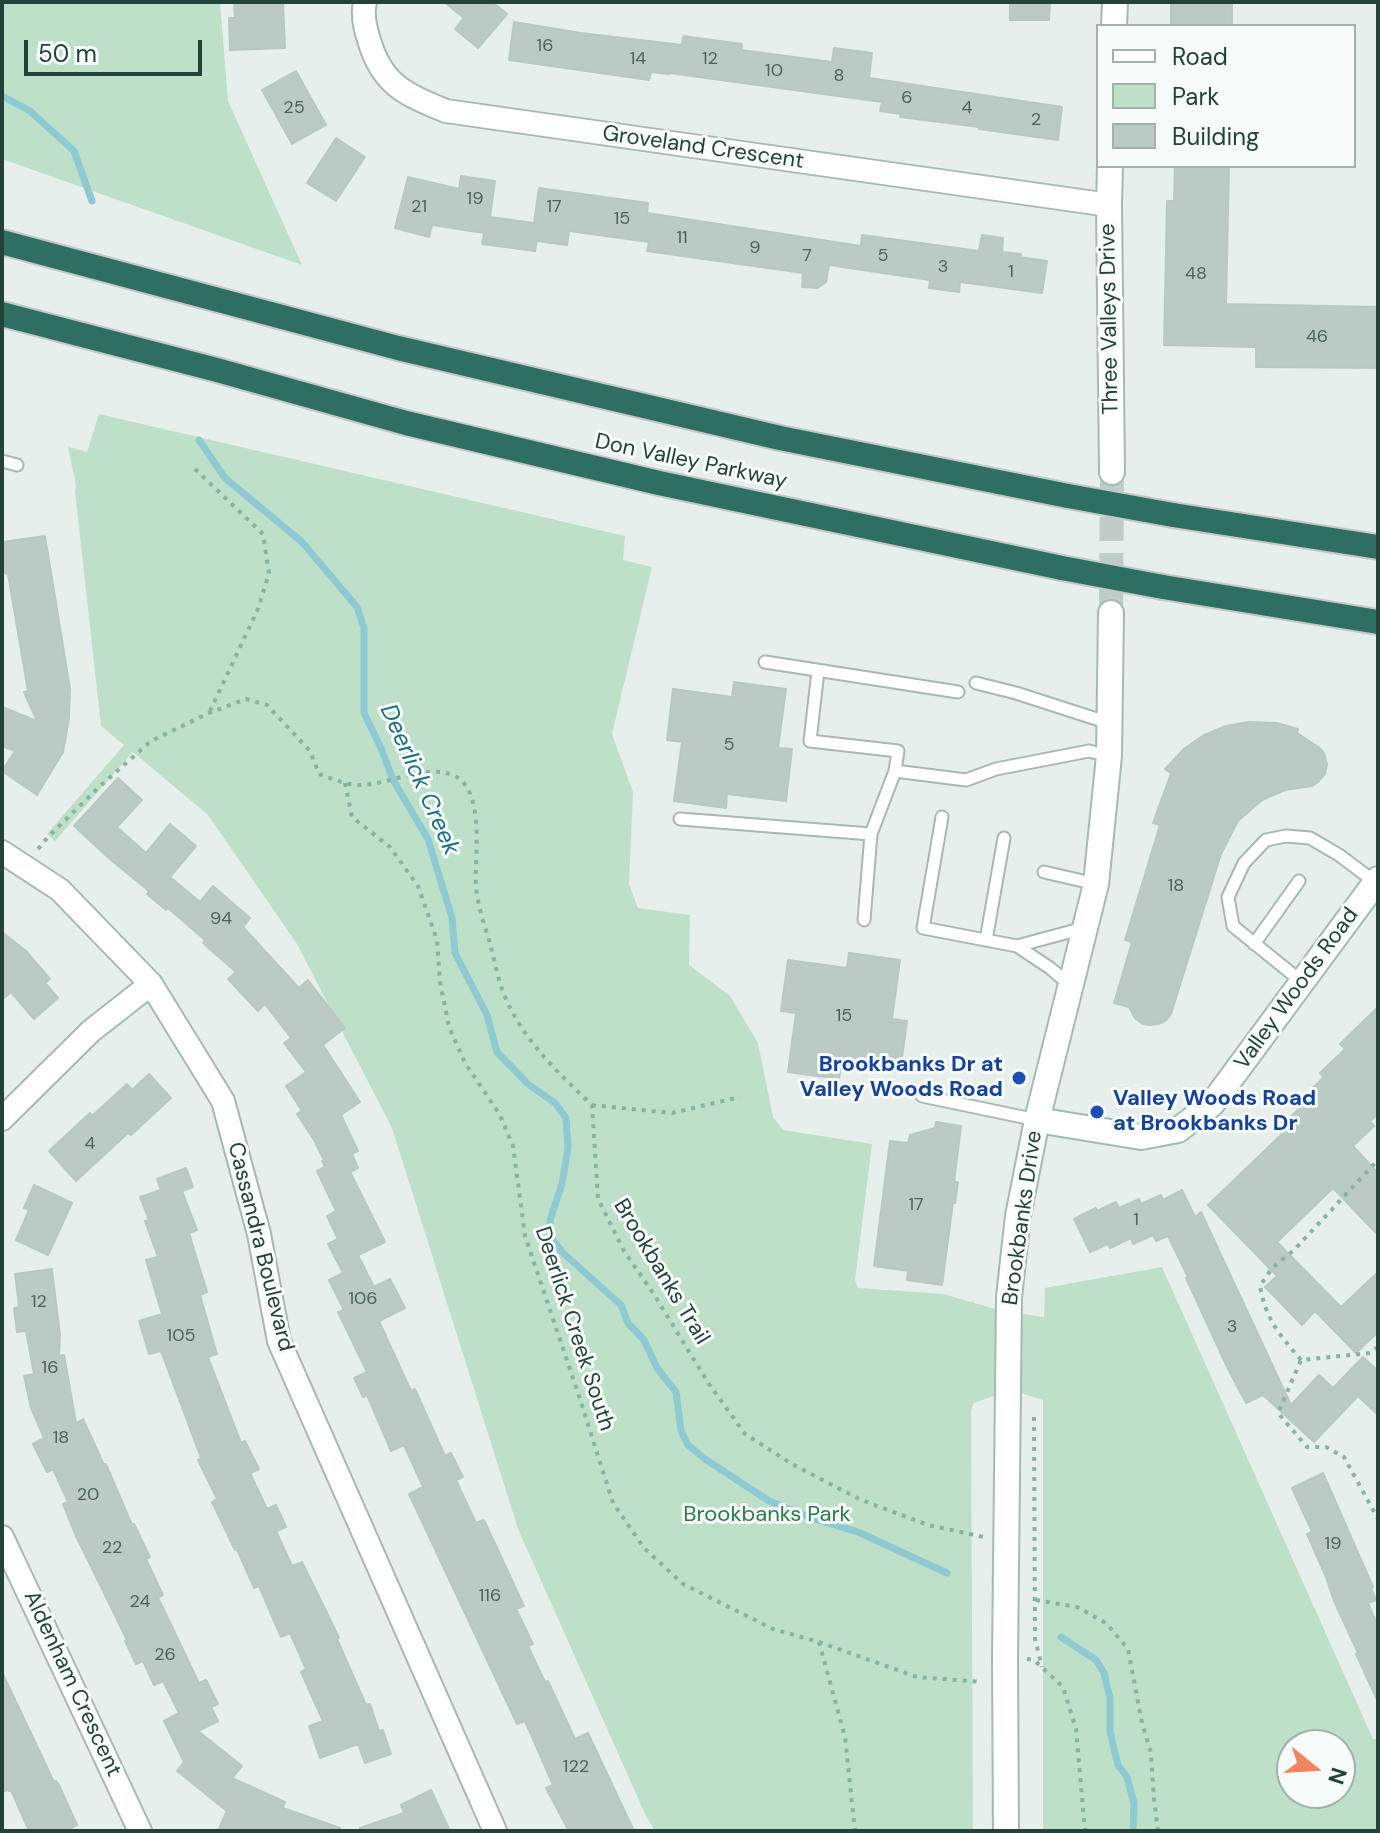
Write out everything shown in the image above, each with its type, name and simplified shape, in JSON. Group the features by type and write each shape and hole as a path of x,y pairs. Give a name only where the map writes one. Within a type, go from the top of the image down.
{"highway":[{"name":"Don Valley Parkway","path":"2,242 398,348 780,438 1068,496 1378,547"},
{"name":"Don Valley Parkway","path":"2,314 406,423 659,483 1062,568 1378,622"}],"street":[{"name":"Groveland Crescent","path":"365,2 366,32 384,76 402,91 446,111 1109,205"},
{"path":"1114,24 1115,2"},
{"name":"Three Valleys Drive","path":"1110,168 1112,472"},
{"name":"Brookbanks Drive","path":"1006,1831 1009,1297 1018,1216 1037,1120 1096,884 1109,756 1111,613"},
{"name":"Cassandra Boulevard","path":"2,852 60,890 151,984 223,1101 259,1234 279,1341 495,1831"},
{"name":"Valley Woods Road","path":"1037,1120 1141,1137 1178,1130 1212,1104 1377,881"},
{"path":"2,1119 91,1031 151,984"},
{"name":"Aldenham Crescent","path":"2,1537 140,1831"}],"lane":[{"path":"2,461 17,465"},
{"path":"765,662 958,692"},
{"path":"818,671 810,741 898,751 895,771 871,834 864,920"},
{"path":"976,683 1109,723"},
{"path":"895,771 966,780 996,769 1089,751 1109,756"},
{"path":"942,817 923,928 1017,946 1070,985"},
{"path":"680,819 871,834"},
{"path":"1302,982 1233,926 1228,897 1244,863 1266,840 1286,836 1310,838 1377,881"},
{"path":"986,940 1004,838"},
{"path":"1044,872 1096,884"},
{"path":"1254,944 1299,881"},
{"path":"1017,946 1084,928"},
{"path":"922,1096 1037,1120"}],"path":[{"path":"195,469 263,534 269,573 258,609 209,713"},
{"path":"25,867 47,838 151,741 246,699 267,705 310,751 319,774 360,785 432,772 452,774 467,788 476,816 476,887 505,996 527,1038 592,1105 672,1113 740,1097"},
{"name":"Deerlick Creek South","path":"345,783 352,817 390,847 418,886 437,940 440,982 449,1027 465,1063 500,1115 513,1146 525,1236 613,1503 644,1548 683,1584 773,1629 917,1677 985,1682"},
{"name":"Brookbanks Trail","path":"592,1105 598,1199 624,1251 709,1384 745,1434 792,1464 859,1499 928,1525 1006,1544"},
{"path":"1301,1360 1274,1329 1260,1286 1272,1268 1294,1250 1378,1160"},
{"path":"1301,1360 1370,1353 1378,1347"},
{"path":"1301,1360 1278,1413 1307,1447 1326,1447 1344,1457 1378,1519"},
{"path":"1035,1600 1077,1607 1106,1623 1128,1649 1151,1753 1158,1831"},
{"path":"819,1642 845,1737 855,1831"},
{"path":"1005,1658 1034,1660 1063,1687 1076,1729 1085,1831"}],"green space":[{"path":"2,2 220,2 228,101 302,265 2,159"},
{"name":"Brookbanks Park","path":"99,414 625,536 623,560 652,567 612,734 633,792 629,884 638,908 690,915 689,965 730,996 758,1043 773,1117 783,1130 872,1144 855,1280 858,1288 944,1294 1003,1311 1044,1317 1045,1288 1162,1267 1373,1739 1378,1739 1378,1831 1043,1831 1043,1400 1011,1390 974,1403 971,1410 973,1831 655,1831 518,1529 392,1128 297,944 208,815 133,752 55,841 47,834 124,745 101,726 76,486 68,447 87,452"}],"building":[{"path":"234,2 283,2 285,48 230,50 229,18 235,18"},
{"path":"444,2 492,2 507,14 478,48 455,29 464,18"},
{"path":"1010,2 1050,2 1049,20 1010,20"},
{"path":"1171,2 1232,2 1232,24 1171,24"},
{"path":"514,22 682,45 683,36 742,44 741,50 832,62 834,48 872,53 869,78 1062,107 1058,140 900,117 901,114 880,111 882,102 669,73 651,72 649,80 509,60"},
{"path":"296,71 326,125 292,144 262,90"},
{"path":"336,138 365,157 336,201 307,183"},
{"path":"1175,168 1229,168 1226,304 1378,307 1378,368 1256,367 1256,347 1164,345 1167,201 1174,201"},
{"path":"461,176 495,181 490,217 534,223 539,188 648,203 647,213 861,246 862,235 979,251 982,235 1003,238 1002,252 1047,261 1042,293 960,282 959,292 929,288 930,280 829,265 826,282 818,288 802,287 803,273 647,251 649,242 569,231 567,245 537,241 535,251 482,244 484,233 432,225 429,237 395,228 408,177 459,189"},
{"path":"45,536 70,689 63,752 37,795 2,771 15,751 2,746 2,707 37,721 24,692 28,691 8,574 2,572 2,542"},
{"path":"734,682 786,689 778,748 792,749 786,801 727,794 726,808 674,801 682,742 667,740 673,689 732,697"},
{"path":"1249,722 1277,723 1298,729 1297,733 1324,753 1327,764 1325,774 1312,786 1285,790 1262,800 1238,821 1221,854 1171,1014 1158,1024 1141,1023 1129,1007 1114,1003 1132,942 1125,940 1160,825 1153,823 1171,773 1165,769 1185,748 1204,735 1226,726"},
{"path":"118,778 142,800 117,827 146,853 170,824 196,846 170,877 200,902 213,886 250,918 243,927 299,988 308,980 345,1028 323,1045 360,1102 341,1115 358,1151 352,1154 358,1168 350,1172 385,1242 358,1255 374,1287 390,1279 405,1308 379,1321 411,1391 415,1389 445,1456 451,1453 463,1477 456,1480 476,1523 484,1520 524,1606 516,1609 533,1644 528,1646 545,1682 548,1681 575,1739 588,1733 634,1831 569,1831 546,1788 553,1785 525,1721 517,1724 409,1494 423,1487 404,1445 391,1451 367,1395 363,1397 354,1378 367,1372 338,1312 344,1310 329,1280 343,1273 328,1244 338,1239 327,1216 336,1211 317,1171 325,1167 324,1160 297,1114 302,1111 286,1086 306,1072 284,1043 291,1038 265,1004 258,1011 228,979 236,972 203,943 205,940 147,894 149,891 74,826"},
{"path":"2,932 26,951 50,979 45,983 58,998 34,1019 11,992 2,1000"},
{"path":"849,953 900,960 892,1019 907,1021 900,1072 841,1064 839,1079 788,1072 796,1013 781,1011 788,960 847,968"},
{"path":"1378,1007 1378,1114 1370,1121 1374,1126 1353,1146 1378,1173 1378,1235 1333,1188 1277,1242 1341,1307 1378,1272 1378,1332 1356,1353 1315,1311 1302,1325 1265,1287 1277,1276 1208,1205 1283,1133 1279,1128 1304,1104 1300,1100 1324,1077 1320,1073 1345,1049 1340,1044"},
{"path":"149,1074 171,1098 76,1181 49,1151 127,1084 132,1090"},
{"path":"936,1122 961,1126 954,1182 958,1182 942,1285 907,1280 908,1271 874,1266 890,1141 908,1143 910,1135 935,1128"},
{"path":"186,1168 193,1187 182,1191 197,1230 189,1233 207,1292 200,1295 217,1354 208,1357 241,1443 245,1441 259,1469 250,1473 267,1509 276,1505 286,1527 276,1531 292,1566 302,1562 339,1638 366,1705 370,1704 379,1731 383,1730 391,1754 365,1763 358,1744 320,1758 309,1726 323,1721 301,1672 306,1669 290,1633 281,1637 259,1586 254,1588 235,1550 212,1502 217,1499 198,1460 201,1458 161,1351 149,1354 139,1321 162,1314 146,1260 158,1257 140,1197 161,1190 157,1179"},
{"path":"34,1185 72,1203 48,1255 16,1240 29,1210 24,1208"},
{"path":"1182,1190 1195,1217 1201,1212 1291,1405 1319,1375 1333,1388 1363,1357 1378,1371 1378,1415 1358,1396 1314,1442 1263,1395 1246,1403 1168,1236 1156,1241 1153,1235 1133,1244 1131,1238 1110,1248 1108,1244 1090,1252 1074,1219 1116,1202 1119,1208 1139,1199 1141,1204 1161,1195 1163,1200"},
{"path":"52,1269 60,1335 59,1356 64,1355 76,1423 83,1419 106,1464 132,1525 150,1557 146,1559 163,1595 158,1598 199,1683 206,1680 218,1704 211,1707 218,1721 198,1731 242,1766 232,1778 285,1802 283,1808 340,1828 339,1831 218,1831 227,1811 177,1771 184,1762 164,1721 179,1713 163,1681 154,1685 143,1661 136,1664 76,1536 63,1504 68,1502 53,1469 47,1472 33,1444 44,1438 31,1408 24,1376 34,1374 26,1331 17,1332 14,1308 19,1307 15,1274"},
{"path":"1323,1473 1373,1587 1376,1600 1368,1603 1378,1627 1378,1702 1307,1534 1312,1532 1292,1488"},
{"path":"2,1672 77,1825 64,1831 29,1831 11,1790 2,1792"},
{"path":"431,1790 450,1831 361,1831 360,1828 404,1813 401,1805"}],"waterway":[{"name":"Deerlick Creek","path":"2,96 30,111 74,151 92,201"},
{"name":"Deerlick Creek","path":"199,440 225,478 302,542 357,607 364,628 364,713 393,780 428,839 452,918 455,953 487,1015 497,1052 528,1084 555,1103 566,1118 568,1147 562,1184 550,1220 552,1239 562,1252 621,1305 628,1323 644,1340 657,1368 676,1392 681,1431 688,1445 769,1501 858,1532 947,1573"},
{"name":"Deerlick Creek","path":"1061,1637 1096,1660 1104,1673 1110,1698 1110,1732 1118,1765 1127,1777 1134,1803 1133,1831"}],"tunnel":[{"path":"1111,613 1112,472"}],"place":[{"name":"Brookbanks Dr at Valley Woods Road","path":"1019,1078"},
{"name":"Valley Woods Road at Brookbanks Dr","path":"1097,1112"}]}
